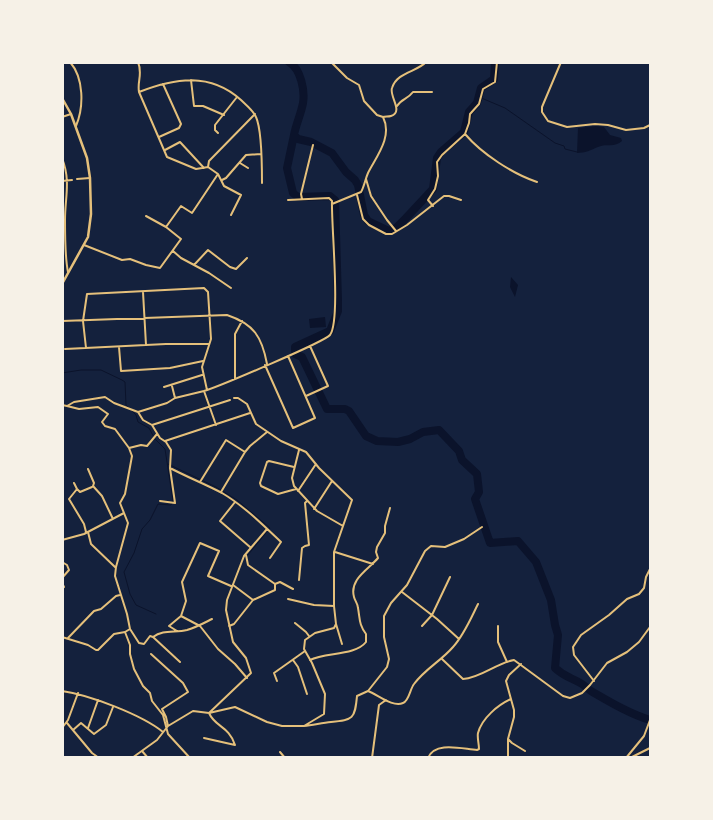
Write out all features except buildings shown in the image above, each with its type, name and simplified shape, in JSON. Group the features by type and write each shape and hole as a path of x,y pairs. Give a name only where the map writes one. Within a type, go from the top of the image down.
{"street":[{"path":"70,62 80,80 80,118 76,126"},
{"path":"138,62 141,75 138,86 139,92 167,157 196,169 208,167 218,174 227,188 241,195 232,215"},
{"path":"331,62 347,78 359,86 364,101 377,115 383,117 392,115 400,101 409,98 413,92 432,92"},
{"path":"397,106 392,95 393,86 408,72 421,68 426,62"},
{"path":"433,206 428,200 435,189 438,176 437,162 465,134 470,114 479,104 483,89 495,82 496,62"},
{"path":"560,62 542,107 544,117 548,121 567,127 595,124 626,130 644,128 650,125"},
{"path":"139,92 163,83 198,79 215,83 238,97 255,114 258,122 262,183"},
{"path":"191,80 194,106 203,106 224,116"},
{"path":"159,137 179,128 181,124 163,83"},
{"path":"218,134 215,130 215,125 238,97"},
{"path":"62,98 76,126 87,158 90,178 90,229 84,245 62,284"},
{"path":"62,117 71,114"},
{"path":"208,167 209,160 255,114"},
{"path":"332,204 361,192 383,144 385,129 383,117"},
{"path":"465,134 479,149 525,178 537,182"},
{"path":"164,151 180,142 204,168"},
{"path":"302,199 301,194 313,146"},
{"path":"222,180 226,178 246,155 261,154"},
{"path":"62,158 68,180 65,220 68,274"},
{"path":"240,163 248,168"},
{"path":"166,227 181,206 192,213 218,174"},
{"path":"77,179 90,178"},
{"path":"366,179 371,196 396,231"},
{"path":"62,181 72,180"},
{"path":"357,195 363,220 386,234 392,234 433,206 444,196 461,200"},
{"path":"138,412 235,379 329,336 335,311 332,201 329,198 288,200"},
{"path":"62,216 65,220"},
{"path":"84,245 122,260 130,259 160,268 181,239 166,227 146,216"},
{"path":"194,265 208,250 230,267 236,269 247,258"},
{"path":"173,251 231,288"},
{"path":"86,348 83,321 87,294 204,288 208,292 210,315 210,344 203,361 203,375 207,390"},
{"path":"143,292 146,345"},
{"path":"62,321 228,315 242,321 259,338 266,364 293,428 315,418 287,355"},
{"path":"235,379 235,334 242,321"},
{"path":"64,349 210,344"},
{"path":"306,396 328,386 310,346"},
{"path":"119,347 121,371 170,368 203,361"},
{"path":"164,386 203,375"},
{"path":"172,384 175,398"},
{"path":"204,391 216,425"},
{"path":"67,406 74,402 106,397 114,403 138,412 143,420 152,424 157,434 171,450 169,462 175,503 160,501"},
{"path":"234,398 245,401 256,424 306,452 352,500 334,552 334,606 336,624 342,644"},
{"path":"152,424 230,400"},
{"path":"62,405 79,409 98,407 108,414 102,422 105,426 115,429 129,448 132,460 125,494 120,504 128,525 116,567 116,584 127,614 130,629 142,644 150,636 153,637 159,632 178,631 200,626 212,619"},
{"path":"165,441 250,414"},
{"path":"221,492 245,452 268,432"},
{"path":"129,448 141,445 147,446 157,434"},
{"path":"200,482 226,440 245,452"},
{"path":"300,450 294,467 292,482 314,509 343,526"},
{"path":"294,467 267,462 260,483 261,486 278,494 297,490 316,464"},
{"path":"170,468 221,492 267,529 282,544 270,558"},
{"path":"88,470 94,483 93,486 102,496 113,519"},
{"path":"314,509 332,481"},
{"path":"74,483 80,492 93,486"},
{"path":"77,489 69,500 84,524 91,544 116,567"},
{"path":"299,580 302,548 309,545 305,503 307,501"},
{"path":"235,502 220,521 250,547"},
{"path":"310,660 317,656 358,649 364,645 366,634 361,628 358,619 358,607 353,588 361,574 378,558 376,552 385,533 390,508"},
{"path":"62,540 87,533 124,513"},
{"path":"132,758 158,740 168,726 193,711 209,713 234,707 276,725 304,726 344,722 354,714 357,696 368,691 387,666 389,659 384,637 384,616 391,603 402,592 428,548 431,546 445,547 464,539 482,527"},
{"path":"209,713 250,674 251,670 246,658 233,642 226,610 227,600 244,556 267,529"},
{"path":"178,631 169,626 181,616 186,601 182,582 200,543 219,551 208,576 233,586 253,600"},
{"path":"334,552 373,564"},
{"path":"246,555 248,565 275,584"},
{"path":"62,562 67,565 69,570 62,578"},
{"path":"594,681 574,655 573,646 581,635 609,615 626,599 639,594 644,588 650,569"},
{"path":"422,626 432,616 450,577"},
{"path":"275,584 280,582 293,589"},
{"path":"62,583 64,587 62,588"},
{"path":"229,626 234,624 253,600 275,590 275,584"},
{"path":"402,592 459,639"},
{"path":"68,638 90,614 101,609 116,596 120,595"},
{"path":"288,600 314,605 334,606"},
{"path":"368,691 395,704 406,702 414,684 457,643 478,604"},
{"path":"181,616 200,626 218,649 247,678"},
{"path":"295,623 309,636"},
{"path":"304,726 306,723 321,717 324,714 325,708 325,694 306,651 305,640 309,636 334,628 336,624"},
{"path":"498,626 498,642 507,662"},
{"path":"442,659 463,680 514,660 563,696 570,698 582,693 594,681 607,662 627,652 639,642 650,627"},
{"path":"62,637 98,650 114,634 130,629"},
{"path":"125,632 130,645 129,652 134,670 143,686 150,693 152,701 163,715 166,729 172,739 190,758"},
{"path":"153,637 180,662"},
{"path":"277,681 274,673 306,651"},
{"path":"152,654 183,683 188,692 162,709 168,726"},
{"path":"293,660 298,667 308,694"},
{"path":"508,758 508,739 514,710 506,678 521,664"},
{"path":"62,691 78,693 98,700 163,732"},
{"path":"62,728 67,723 78,693"},
{"path":"428,758 430,753 439,747 479,749 478,732 488,716 511,698"},
{"path":"88,728 98,700"},
{"path":"372,758 379,704 387,700"},
{"path":"73,730 81,723 94,734 106,725 113,707"},
{"path":"204,738 235,745 229,732 214,720 209,713"},
{"path":"626,758 644,736 650,721"},
{"path":"67,723 92,753 99,758"},
{"path":"508,739 525,751"},
{"path":"630,758 650,748"},
{"path":"142,751 148,758"},
{"path":"280,752 284,758"}],"water":[{"path":"604,127 610,135 621,138 622,141 577,153 578,128"},
{"path":"511,277 518,285 515,297 510,287"},
{"path":"325,317 326,327 310,328 309,319"}],"waterway":[{"path":"289,62 297,70 303,93 302,107 294,135 298,139 311,142 332,153 358,185 364,215 368,221 389,231 396,228 433,189 437,158 441,152 464,132 469,112 477,103 481,88 494,79 495,62"},
{"path":"479,97 505,108 555,143 564,146 565,149 577,152"},
{"path":"294,135 287,168 293,193 298,197 330,196 335,200 338,311 330,331 295,347 295,354 302,357 327,409 345,409 349,411 366,436 377,441 398,442 410,439 423,432 439,430 459,451 462,460 477,474 479,492 475,499 490,543 518,541 536,562 551,600 558,635 555,668 591,691 650,720"},
{"path":"62,373 81,370 101,370 122,380 125,382 126,405 129,408"},
{"path":"132,411 136,415 138,422 149,428 155,439 165,449 173,501 171,505 158,504 150,520 142,529 134,553 124,572 130,594 136,605 156,614"},
{"path":"168,464 216,487 237,500 270,528 247,556"}]}
